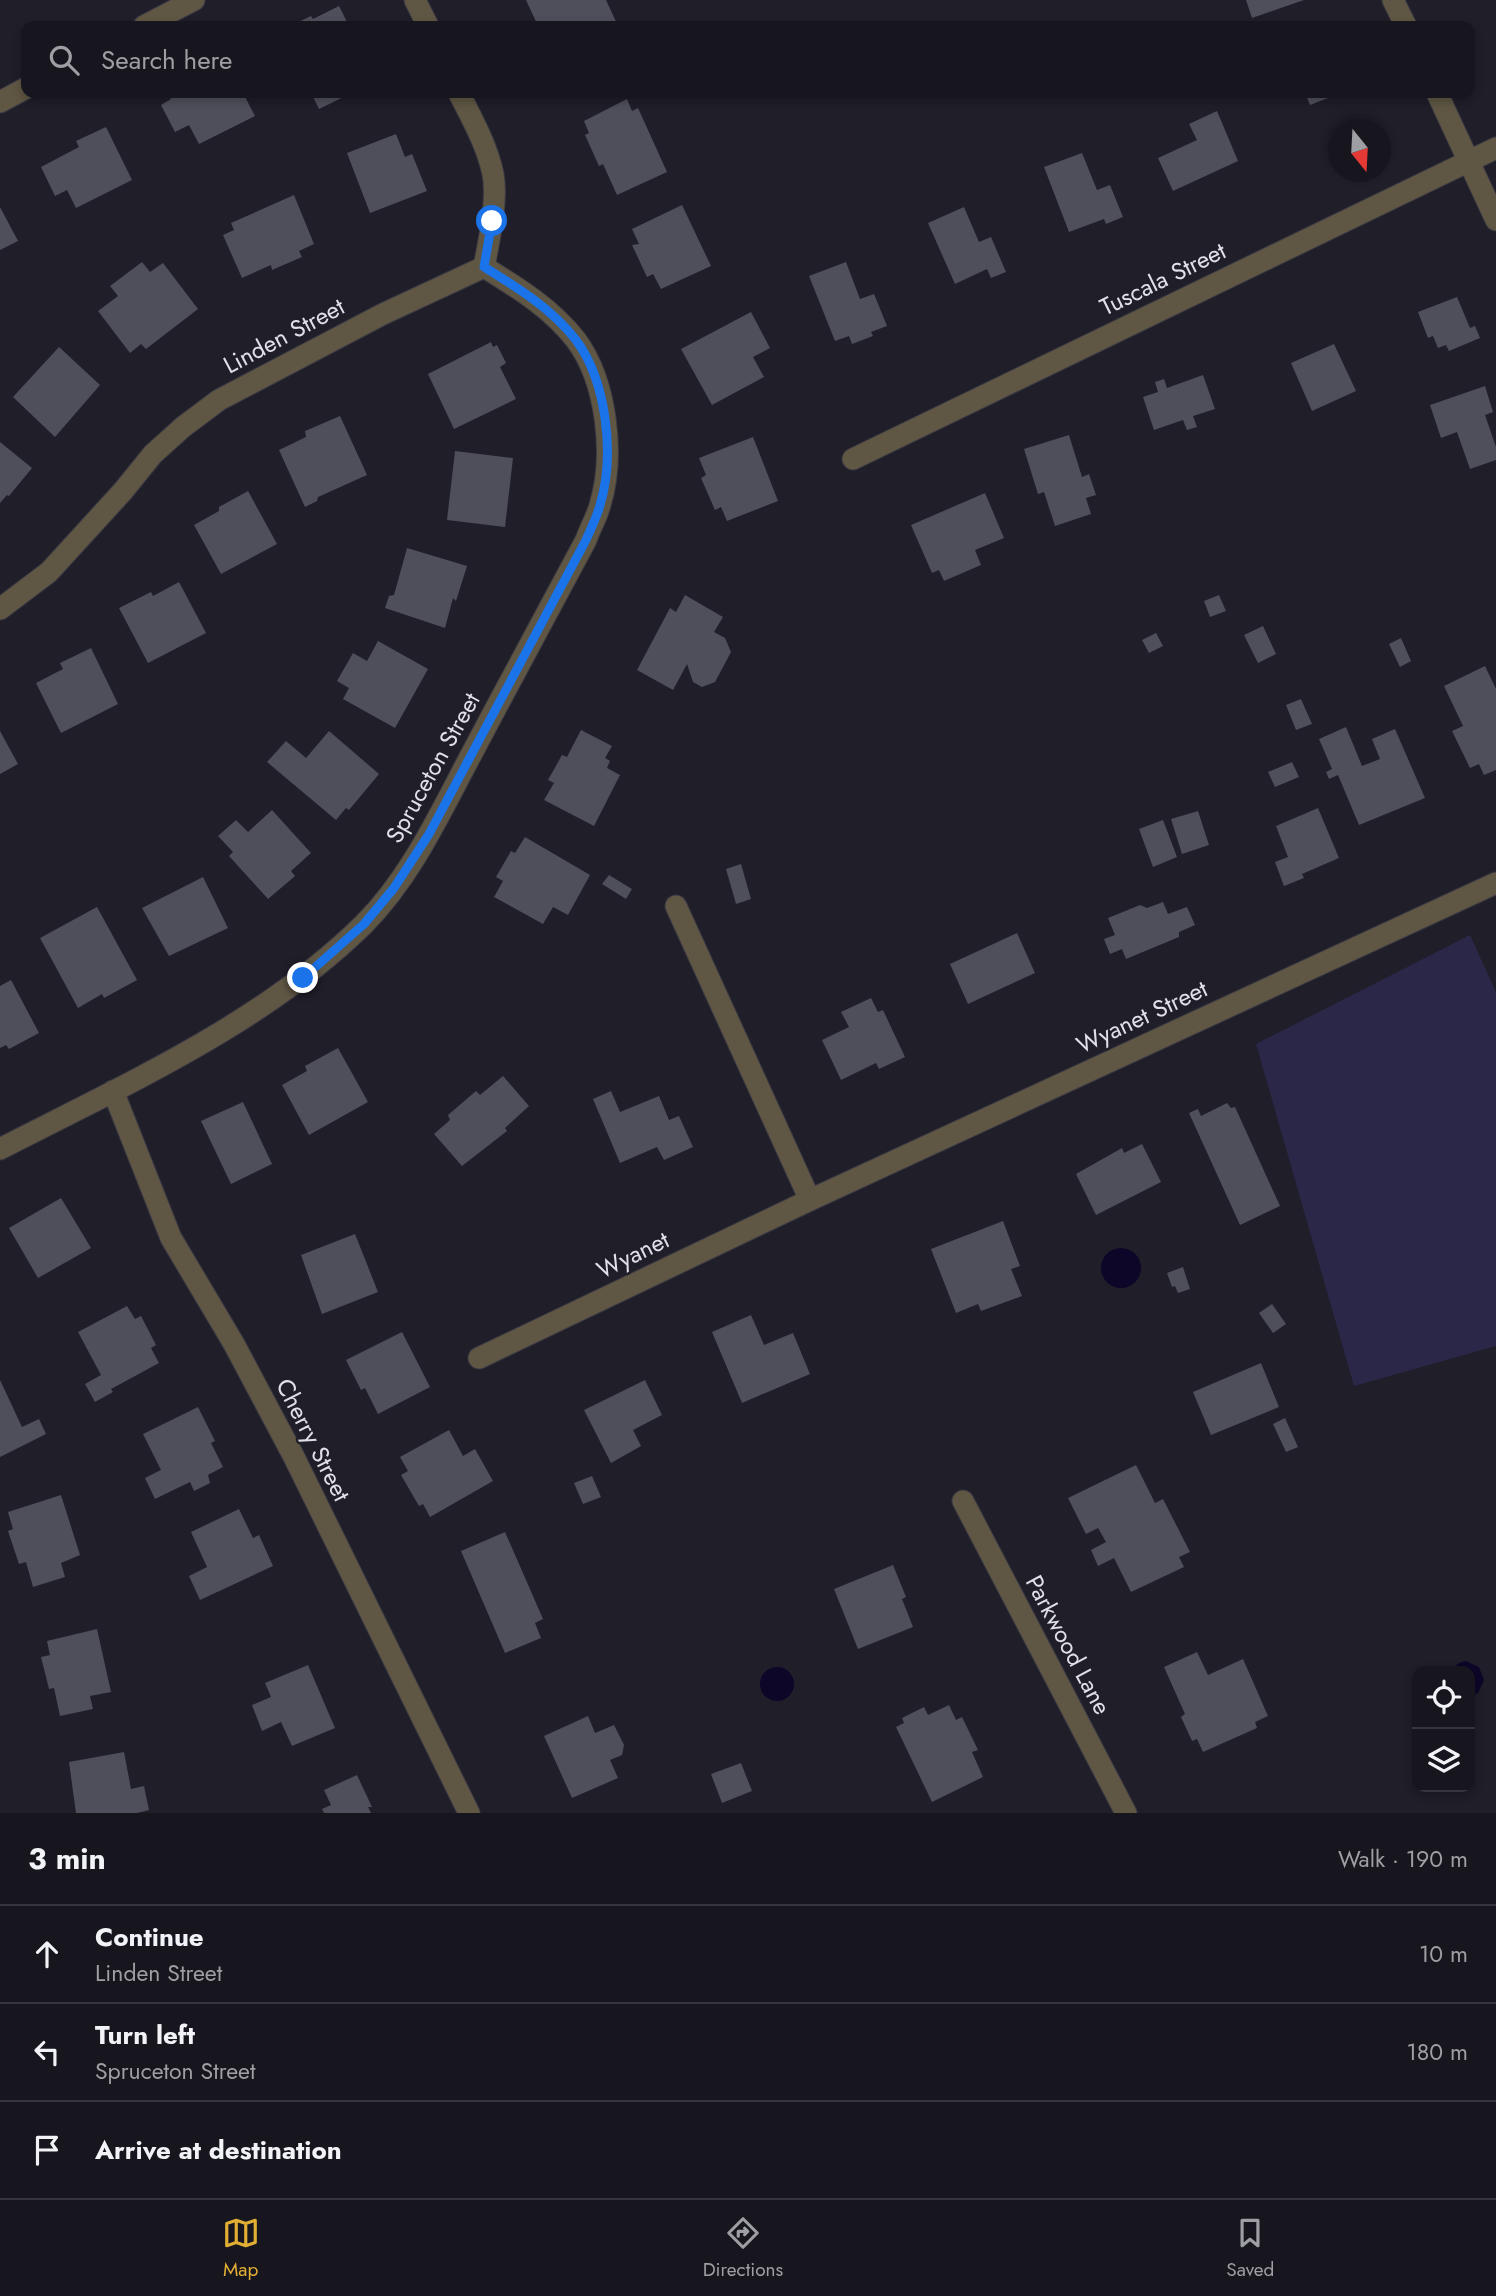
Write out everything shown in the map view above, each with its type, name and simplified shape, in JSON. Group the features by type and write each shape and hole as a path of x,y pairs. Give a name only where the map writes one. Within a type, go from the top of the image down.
{"street":[{"path":"154,21 194,0"},
{"path":"415,0 426,21"},
{"path":"1393,0 1404,21"},
{"path":"0,102 21,91"},
{"path":"461,98 483,142 494,176 492,221 484,267"},
{"path":"1439,98 1496,220"},
{"name":"Tuscala Street","path":"853,458 1496,148"},
{"name":"Linden Street","path":"0,609 49,572 153,454 219,400 383,314 484,267"},
{"name":"Spruceton Street","path":"0,1149 210,1038 303,978 364,924 394,888 429,834 586,540 601,505 606,471 607,426 594,374 577,342 556,318 529,295 484,267"},
{"name":"Wyanet Street","path":"810,1199 1496,883"},
{"path":"676,906 810,1199"},
{"name":"Cherry Street","path":"113,1091 171,1238 234,1344 294,1457 469,1813"},
{"name":"Wyanet","path":"479,1358 810,1199"},
{"name":"Parkwood Lane","path":"963,1501 1126,1813"}],"shaded area":[{"path":"1470,935 1496,992 1496,1346 1354,1386 1256,1044"},
{"path":"1121,1248 1129,1249 1135,1254 1140,1260 1140,1276 1135,1282 1129,1287 1121,1288 1113,1287 1107,1282 1102,1276 1101,1268 1102,1260 1107,1254 1113,1249"},
{"path":"1466,1661 1479,1667 1484,1680 1478,1693 1475,1694 1475,1666 1455,1666"},
{"path":"777,1667 789,1672 794,1684 789,1696 777,1701 765,1696 760,1684 765,1672"}],"building":[{"path":"526,0 606,0 616,21 536,21"},
{"path":"1246,0 1304,0 1252,18"},
{"path":"339,6 346,21 300,21 311,16 313,19"},
{"path":"246,98 255,116 199,144 189,125 175,132 161,105 171,99"},
{"path":"314,98 342,98 319,109"},
{"path":"1307,98 1328,98 1310,105"},
{"path":"627,99 632,111 638,108 667,172 617,195 603,164 599,166 585,135 589,133 584,121"},
{"path":"1217,111 1238,161 1173,191 1158,158 1197,140 1189,124"},
{"path":"106,127 132,180 76,208 67,190 55,196 41,167 79,147 76,141"},
{"path":"396,134 405,157 412,154 427,191 370,213 347,153"},
{"path":"1082,153 1097,190 1110,185 1123,217 1106,224 1104,219 1069,232 1044,167"},
{"path":"294,195 314,244 299,251 302,257 272,270 271,265 242,278 223,235 234,230 231,223"},
{"path":"682,205 711,266 661,289 653,274 647,277 632,245 639,244 632,229"},
{"path":"0,207 18,241 0,250"},
{"path":"964,207 979,242 991,237 1006,272 991,278 987,269 955,284 928,223"},
{"path":"142,262 150,272 163,263 198,309 146,349 141,344 130,353 98,311 118,296 110,286"},
{"path":"846,262 860,299 874,294 887,326 871,332 873,336 852,344 849,336 835,341 809,276"},
{"path":"1457,297 1470,328 1475,326 1480,338 1449,351 1446,345 1438,348 1433,336 1428,338 1418,312"},
{"path":"751,312 770,348 753,357 764,377 712,405 681,349"},
{"path":"491,342 493,347 497,345 506,363 500,367 516,399 454,429 428,374"},
{"path":"1334,344 1356,391 1312,411 1291,363"},
{"path":"59,347 100,385 55,437 13,397"},
{"path":"1203,375 1215,409 1193,416 1197,427 1187,430 1183,420 1154,430 1143,397 1158,392 1155,382 1164,379 1167,388"},
{"path":"1485,386 1493,412 1485,415 1496,447 1496,460 1470,469 1457,432 1441,438 1430,405"},
{"path":"340,416 367,475 318,497 317,501 305,507 279,450 306,437 305,431"},
{"path":"1069,435 1082,477 1089,474 1096,495 1086,498 1091,514 1055,526 1044,492 1038,494 1024,449"},
{"path":"753,437 778,501 727,521 721,507 715,510 701,478 706,475 699,458"},
{"path":"0,442 32,468 0,503"},
{"path":"455,451 513,458 505,527 447,520"},
{"path":"248,491 277,544 221,574 194,525"},
{"path":"985,493 1004,538 975,550 981,565 944,581 939,570 932,573 911,525"},
{"path":"407,548 467,566 456,601 453,598 445,628 385,608 389,596 394,595"},
{"path":"179,582 206,633 148,663 119,608 151,592 153,596"},
{"path":"685,595 723,617 714,632 725,638 731,652 715,682 702,687 693,682 687,664 673,690 637,670 670,608 676,612"},
{"path":"1219,595 1226,611 1210,617 1204,601"},
{"path":"1263,626 1276,654 1258,663 1244,635"},
{"path":"1156,633 1163,646 1149,653 1142,640"},
{"path":"1401,638 1411,661 1400,667 1389,644"},
{"path":"378,641 428,669 395,728 343,699 349,688 337,681 353,653 367,661"},
{"path":"91,648 118,704 61,733 36,683 63,669 60,663"},
{"path":"1485,666 1496,689 1496,770 1484,775 1479,764 1470,768 1452,731 1463,726 1444,686"},
{"path":"1301,699 1312,724 1296,730 1286,705"},
{"path":"1346,727 1362,766 1380,759 1372,739 1395,729 1425,798 1359,825 1338,775 1329,779 1326,772 1332,769 1319,739"},
{"path":"581,730 612,746 605,758 610,761 607,768 620,775 594,826 544,800 554,783 548,780 562,755 567,757"},
{"path":"0,731 18,764 0,774"},
{"path":"329,731 379,774 349,810 346,808 336,820 267,762 286,741 306,758"},
{"path":"1292,762 1299,777 1275,787 1268,772"},
{"path":"1318,808 1339,858 1302,874 1304,878 1284,886 1275,862 1288,857 1276,826"},
{"path":"272,810 311,853 291,871 295,876 268,899 229,856 233,852 218,836 236,820 248,832"},
{"path":"1198,811 1209,845 1182,854 1171,819"},
{"path":"1163,820 1177,857 1153,867 1139,829"},
{"path":"525,837 590,875 568,915 553,907 543,924 494,897 503,881 496,877 511,851 515,853"},
{"path":"741,864 751,899 736,904 726,869"},
{"path":"609,875 632,889 626,899 602,884"},
{"path":"203,877 228,928 169,956 142,908"},
{"path":"1163,902 1168,914 1187,907 1195,925 1179,932 1179,937 1126,959 1122,949 1110,954 1104,939 1115,935 1108,918 1140,905 1147,908"},
{"path":"97,907 137,980 104,998 102,994 78,1008 40,938"},
{"path":"1017,933 1035,973 968,1004 950,964"},
{"path":"11,980 39,1033 9,1049 6,1045 0,1048 0,986"},
{"path":"871,998 878,1012 883,1010 905,1057 879,1069 876,1063 841,1080 822,1040 849,1027 841,1012"},
{"path":"338,1048 368,1102 309,1135 282,1085 307,1071 305,1066"},
{"path":"503,1076 529,1106 505,1128 507,1131 462,1166 434,1134 450,1120 448,1115 476,1091 480,1095"},
{"path":"611,1091 620,1112 659,1096 669,1120 679,1116 693,1147 664,1160 657,1147 620,1163 593,1099"},
{"path":"243,1102 272,1164 231,1184 201,1121"},
{"path":"1227,1103 1231,1108 1235,1107 1280,1206 1240,1225 1189,1113 1198,1109 1201,1116"},
{"path":"1142,1144 1161,1182 1096,1215 1076,1174 1122,1148 1124,1153"},
{"path":"61,1198 91,1248 38,1278 9,1228"},
{"path":"1003,1221 1020,1266 1011,1269 1022,1296 981,1311 978,1304 956,1313 931,1249"},
{"path":"355,1234 378,1292 322,1314 301,1255"},
{"path":"1183,1267 1190,1289 1178,1293 1175,1286 1172,1287 1167,1273"},
{"path":"1272,1304 1286,1324 1273,1333 1259,1313"},
{"path":"127,1306 135,1319 141,1316 156,1345 151,1348 159,1363 111,1389 113,1392 95,1402 85,1384 101,1375 78,1332"},
{"path":"751,1315 764,1345 793,1333 810,1374 742,1403 712,1332"},
{"path":"402,1332 430,1387 378,1414 365,1388 361,1390 346,1360"},
{"path":"1261,1363 1279,1407 1211,1435 1193,1392"},
{"path":"0,1380 22,1427 39,1419 46,1434 0,1457"},
{"path":"645,1380 662,1415 633,1430 641,1446 611,1463 584,1410"},
{"path":"198,1407 215,1441 211,1443 223,1467 208,1475 210,1483 194,1491 190,1482 155,1499 145,1478 161,1470 143,1434"},
{"path":"1285,1418 1298,1447 1286,1452 1273,1424"},
{"path":"449,1430 463,1456 475,1449 493,1481 430,1517 423,1504 419,1506 401,1475 408,1471 400,1457"},
{"path":"1136,1465 1155,1503 1163,1499 1190,1552 1179,1557 1184,1567 1131,1592 1114,1558 1098,1566 1091,1550 1106,1542 1098,1528 1086,1534 1068,1498"},
{"path":"592,1476 601,1497 583,1504 574,1483"},
{"path":"61,1495 80,1555 61,1563 65,1577 33,1587 26,1562 19,1564 8,1531 13,1529 8,1512"},
{"path":"239,1509 253,1538 259,1535 273,1566 200,1600 189,1576 207,1567 191,1532"},
{"path":"505,1532 543,1619 535,1623 541,1638 505,1653 461,1551"},
{"path":"893,1565 906,1597 902,1599 913,1627 858,1649 834,1589"},
{"path":"97,1629 111,1692 90,1696 93,1709 60,1716 54,1688 49,1689 41,1657 50,1655 47,1641"},
{"path":"1197,1652 1208,1675 1243,1659 1268,1716 1255,1722 1257,1728 1203,1752 1197,1739 1192,1741 1181,1717 1185,1714 1164,1667"},
{"path":"308,1665 335,1728 292,1746 281,1722 262,1731 252,1705 271,1697 265,1683"},
{"path":"949,1705 956,1720 962,1717 978,1750 972,1752 983,1777 932,1802 896,1727 904,1723 902,1718 924,1707 928,1715"},
{"path":"588,1716 595,1733 614,1725 624,1745 622,1755 610,1760 618,1778 572,1798 544,1736"},
{"path":"124,1752 131,1789 144,1786 149,1810 137,1813 76,1813 69,1762"},
{"path":"741,1763 752,1791 722,1803 711,1774"},
{"path":"357,1775 372,1807 368,1807 371,1813 324,1813 322,1809 331,1805 324,1790"}],"route":[{"path":"303,978 364,924 394,888 429,834 586,540 601,505 606,471 607,426 594,374 577,342 556,318 529,295 484,267 492,221"}]}
